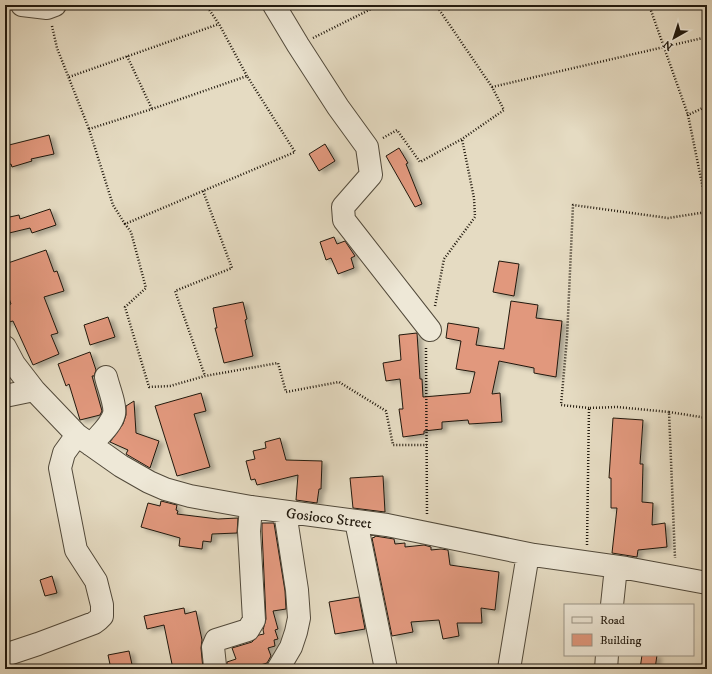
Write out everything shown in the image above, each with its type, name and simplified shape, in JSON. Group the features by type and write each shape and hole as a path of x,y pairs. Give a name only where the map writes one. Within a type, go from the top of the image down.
{"street":[{"path":"22,5 51,7"},
{"path":"274,5 338,107 367,147 371,175 343,207 344,220 430,330"},
{"name":"Gosioco Street","path":"5,347 14,364 34,390 84,440 105,455 149,482 190,496 251,507 387,525 528,554 616,567 707,583"},
{"path":"5,655 94,623 102,616 102,605 96,581 76,550 60,468 64,453 110,422 114,413 114,406 106,377"},
{"path":"5,396 34,390"},
{"path":"215,666 213,647 216,640 248,630 254,620 250,530 251,507"},
{"path":"278,669 291,647 299,618 297,590 285,512"},
{"path":"356,521 386,669"},
{"path":"509,669 528,554"},
{"path":"612,604 616,567"},
{"path":"606,669 607,656"}],"path":[{"path":"125,224 296,152 247,76 219,24 206,5"},
{"path":"298,45 379,5"},
{"path":"367,147 397,130 420,162 462,139 504,110 492,87 436,5"},
{"path":"649,5 688,115 707,208"},
{"path":"51,7 57,48 89,129 113,205 131,232 146,288 125,307 149,387 170,386 205,376 278,363 286,392 339,382 386,411 393,445 427,445"},
{"path":"69,77 219,24"},
{"path":"492,87 707,37"},
{"path":"127,56 152,109"},
{"path":"89,129 247,76"},
{"path":"688,115 707,106"},
{"path":"427,518 426,351 444,258 474,217 474,198 462,139"},
{"path":"203,191 232,268 175,291 205,376"},
{"path":"707,212 668,218 573,205 567,338 561,405 590,408 617,407 669,412 707,418"},
{"path":"587,550 590,408"},
{"path":"669,412 675,563"}],"building":[{"path":"49,135 54,154 31,159 32,161 12,167 11,164 5,166 5,146"},
{"path":"325,144 335,161 319,171 309,154"},
{"path":"399,148 408,163 406,164 422,204 415,207 386,156"},
{"path":"50,209 56,225 32,233 30,228 5,234 5,218 19,215 20,219"},
{"path":"334,237 337,244 345,241 355,256 351,258 354,268 338,274 331,258 326,260 320,242"},
{"path":"46,250 54,272 57,271 64,291 44,297 58,333 51,335 59,354 33,365 13,321 5,323 5,306 11,304 5,287 5,264"},
{"path":"499,261 519,264 514,296 493,292"},
{"path":"511,301 538,305 536,318 562,321 556,377 534,373 534,368 499,361 492,394 500,393 502,422 469,424 468,420 442,422 442,429 424,431 424,434 403,437 399,409 403,409 400,379 386,381 383,363 401,360 399,335 417,333 420,379 422,379 423,397 470,393 475,372 456,369 461,341 446,338 448,323 479,328 476,345 504,349"},
{"path":"243,302 247,319 245,320 253,356 224,363 215,328 217,328 213,308"},
{"path":"108,317 115,337 90,345 84,325"},
{"path":"90,352 96,370 94,376 92,376 102,411 100,415 80,420 69,384 66,386 58,364"},
{"path":"201,393 206,411 194,414 210,467 177,476 155,406"},
{"path":"134,401 136,433 159,441 150,468 126,454 128,450 110,442 123,424 126,415 126,406"},
{"path":"613,418 643,420 640,464 643,464 642,502 653,503 652,525 665,523 667,547 638,550 637,557 612,553 617,508 611,508 611,478 609,478"},
{"path":"280,438 286,460 322,461 321,489 319,489 317,503 296,500 298,475 257,485 255,479 251,480 246,461 255,459 253,451 266,448 265,442"},
{"path":"383,476 385,512 353,508 350,478"},
{"path":"161,501 177,505 177,514 218,519 238,518 237,533 212,534 211,542 203,541 202,549 179,546 180,538 141,527 148,503 160,506"},
{"path":"262,523 274,523 285,591 286,609 273,611 278,629 275,630 278,639 274,640 275,646 268,648 271,656 267,663 247,669 227,669 227,662 236,659 232,648 252,642 259,635 264,634 263,630 266,619"},
{"path":"375,536 394,539 395,544 405,543 405,547 424,545 431,547 431,550 448,550 450,565 499,572 495,610 481,608 482,623 457,623 459,636 443,639 439,620 411,622 413,632 392,636 372,538"},
{"path":"52,576 57,593 45,596 40,580"},
{"path":"359,597 365,629 335,634 329,602"},
{"path":"184,608 185,614 196,611 202,640 201,648 203,669 173,669 164,625 147,629 144,616"},
{"path":"129,651 133,669 111,669 108,655"},
{"path":"642,656 657,656 655,669 640,669"}]}
